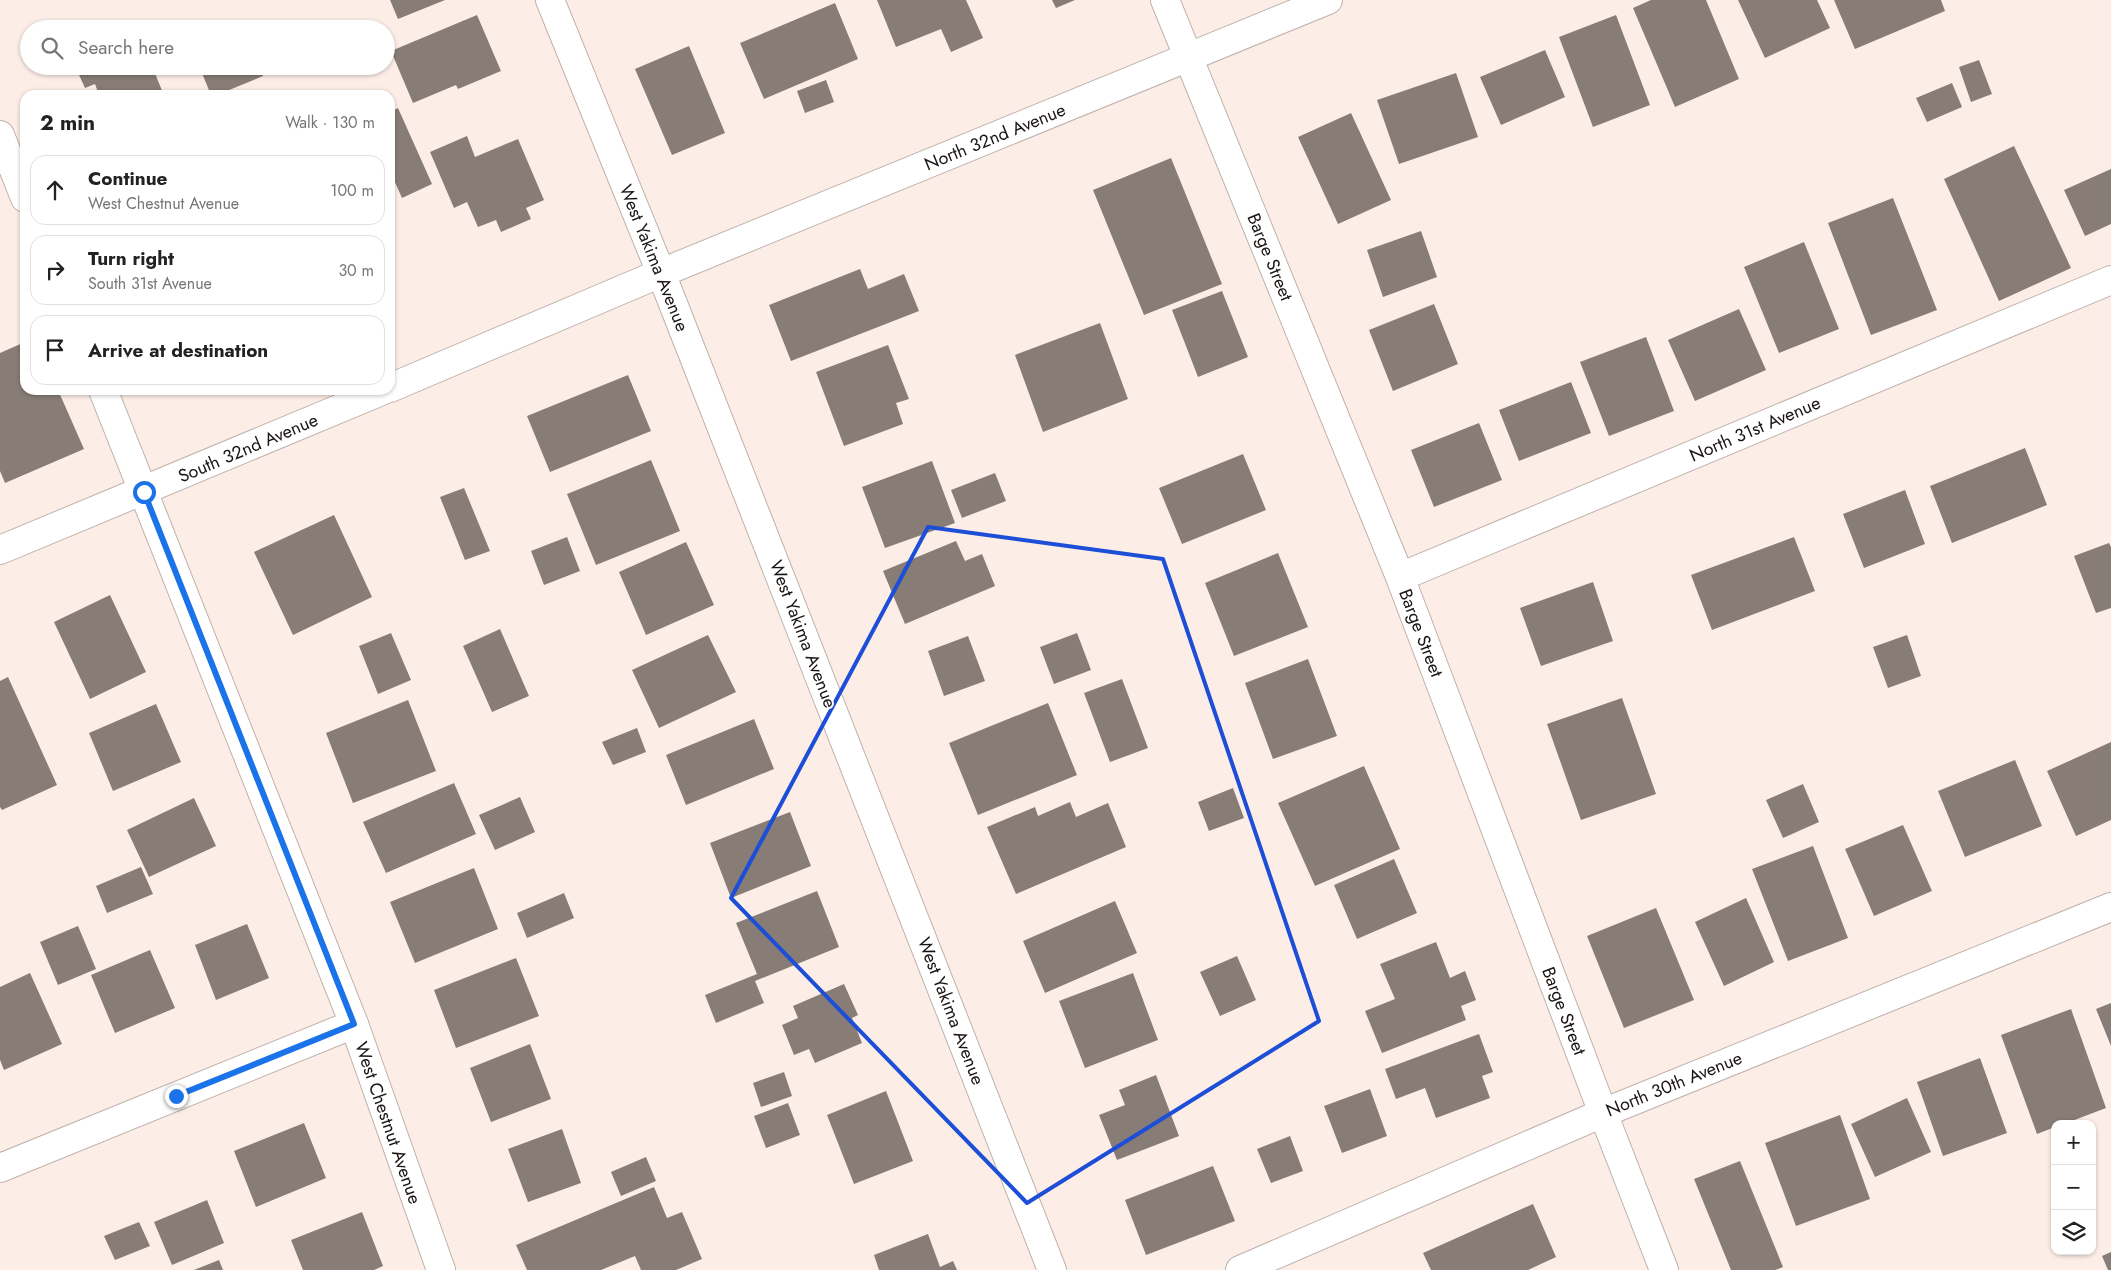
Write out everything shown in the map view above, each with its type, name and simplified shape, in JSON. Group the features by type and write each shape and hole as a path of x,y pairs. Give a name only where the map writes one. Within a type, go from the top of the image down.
{"street":[{"name":"West Yakima Avenue","path":"550,0 661,273 1052,1270"},
{"name":"Barge Street","path":"1165,0 1400,577 1664,1270"},
{"name":"North 32nd Avenue","path":"661,273 1328,0"},
{"path":"0,136 20,186"},
{"path":"395,386 661,273"},
{"name":"North 31st Avenue","path":"1400,577 2111,280"},
{"name":"West Chestnut Avenue","path":"104,395 354,1024 441,1270"},
{"name":"South 32nd Avenue","path":"0,550 144,492 372,395"},
{"name":"North 30th Avenue","path":"1240,1270 1603,1113 2111,907"},
{"path":"0,1168 354,1024"}],"highlighted area":[{"path":"928,527 1163,559 1319,1021 1027,1203 731,898"}],"building":[{"path":"390,0 445,0 398,19"},
{"path":"877,0 966,0 983,38 951,52 941,29 896,47"},
{"path":"1052,0 1075,0 1056,8"},
{"path":"1651,0 1706,0 1739,79 1675,107 1633,8"},
{"path":"1738,0 1817,0 1830,28 1765,58"},
{"path":"1834,0 1941,0 1945,11 1855,49"},
{"path":"835,3 858,59 764,99 740,43"},
{"path":"477,15 501,71 458,89 456,85 413,103 395,60 395,49"},
{"path":"1616,15 1650,105 1593,127 1559,37"},
{"path":"689,46 725,133 672,155 635,69"},
{"path":"1545,50 1565,97 1501,125 1480,77"},
{"path":"1979,60 1992,94 1971,102 1959,67"},
{"path":"1456,73 1478,137 1399,164 1377,100"},
{"path":"79,75 156,75 162,90 97,90 95,84 85,88"},
{"path":"203,75 263,76 229,90 209,90"},
{"path":"826,80 834,102 805,113 797,91"},
{"path":"1952,83 1962,107 1927,122 1916,98"},
{"path":"398,108 432,184 402,198 395,182 395,110"},
{"path":"1351,113 1391,200 1338,224 1298,137"},
{"path":"467,136 475,157 518,139 544,200 526,208 531,219 501,232 496,220 478,227 467,202 454,208 430,152"},
{"path":"2014,146 2071,268 1999,301 1944,179"},
{"path":"1171,158 1222,284 1144,315 1093,190"},
{"path":"2111,169 2111,224 2085,236 2064,190"},
{"path":"1893,198 1937,310 1871,335 1828,223"},
{"path":"1421,231 1437,277 1383,297 1367,250"},
{"path":"1804,242 1839,329 1779,353 1744,267"},
{"path":"860,269 868,289 904,274 919,311 791,361 769,305"},
{"path":"1222,291 1248,357 1198,377 1172,310"},
{"path":"1434,304 1458,364 1393,391 1369,330"},
{"path":"1739,309 1766,370 1695,401 1668,340"},
{"path":"1100,323 1128,399 1043,432 1015,355"},
{"path":"1646,337 1674,411 1609,436 1580,362"},
{"path":"20,344 20,395 60,395 84,449 5,483 0,471 0,353"},
{"path":"888,345 909,399 896,403 903,424 844,446 816,372"},
{"path":"628,375 651,431 550,472 527,416"},
{"path":"1571,382 1591,433 1519,461 1499,410"},
{"path":"1479,423 1502,480 1434,507 1411,450"},
{"path":"2025,448 2047,505 1952,543 1930,486"},
{"path":"1243,454 1266,510 1182,544 1159,488"},
{"path":"651,460 680,531 596,565 567,494"},
{"path":"932,461 955,523 885,548 862,487"},
{"path":"995,473 1006,501 962,518 951,490"},
{"path":"464,488 490,551 465,560 440,497"},
{"path":"1905,490 1925,544 1864,568 1843,514"},
{"path":"334,515 372,597 293,635 254,552"},
{"path":"567,537 580,571 544,585 531,551"},
{"path":"1794,537 1815,591 1712,630 1691,575"},
{"path":"956,541 965,561 982,554 995,586 905,624 883,571"},
{"path":"686,542 714,605 646,635 619,572"},
{"path":"2109,543 2111,547 2111,608 2096,613 2074,556"},
{"path":"1278,553 1308,627 1234,656 1205,583"},
{"path":"1593,582 1613,641 1541,666 1520,608"},
{"path":"110,595 146,672 90,699 54,622"},
{"path":"500,629 529,696 492,712 463,646"},
{"path":"391,633 411,680 378,694 359,646"},
{"path":"1077,633 1091,670 1054,684 1040,647"},
{"path":"708,635 736,692 659,728 632,670"},
{"path":"1907,635 1921,676 1888,688 1873,647"},
{"path":"968,636 985,681 944,696 928,651"},
{"path":"1308,659 1337,736 1273,759 1245,683"},
{"path":"8,677 57,785 2,810 0,807 0,681"},
{"path":"1122,679 1148,748 1110,762 1084,693"},
{"path":"1622,698 1656,794 1581,820 1547,724"},
{"path":"408,700 436,771 353,803 326,733"},
{"path":"1048,703 1077,775 978,815 949,743"},
{"path":"156,704 181,762 113,791 89,733"},
{"path":"754,719 774,769 686,805 666,755"},
{"path":"637,728 646,752 613,765 602,742"},
{"path":"2111,742 2111,820 2076,836 2047,771"},
{"path":"2015,760 2042,826 1965,857 1938,791"},
{"path":"1364,766 1400,849 1315,886 1278,803"},
{"path":"454,783 476,834 386,873 363,822"},
{"path":"1803,784 1819,822 1783,838 1766,800"},
{"path":"1233,788 1244,818 1209,831 1198,802"},
{"path":"520,797 535,832 495,850 479,815"},
{"path":"194,798 216,846 149,877 127,830"},
{"path":"1070,802 1076,817 1108,803 1126,847 1016,894 987,827 1035,807 1038,816"},
{"path":"790,812 811,866 731,898 710,843"},
{"path":"1903,825 1932,891 1874,916 1845,849"},
{"path":"1813,846 1848,938 1788,961 1752,869"},
{"path":"1394,859 1417,913 1357,939 1334,885"},
{"path":"141,867 153,894 107,913 96,886"},
{"path":"474,868 498,929 415,963 390,902"},
{"path":"817,891 839,947 755,981 764,1003 716,1023 705,995 757,974 736,923"},
{"path":"564,893 574,918 527,938 517,913"},
{"path":"1746,898 1774,962 1724,986 1695,922"},
{"path":"1115,901 1137,953 1045,993 1023,941"},
{"path":"1656,908 1694,1000 1624,1028 1587,936"},
{"path":"247,924 269,978 216,1000 195,945"},
{"path":"78,926 96,969 58,985 40,942"},
{"path":"1436,942 1450,978 1465,971 1476,1000 1461,1006 1466,1020 1382,1053 1365,1011 1395,999 1380,964"},
{"path":"150,950 175,1008 115,1033 91,975"},
{"path":"1237,956 1256,1000 1220,1016 1200,972"},
{"path":"516,958 539,1016 456,1048 434,990"},
{"path":"30,973 62,1044 4,1070 0,1060 0,987"},
{"path":"1133,973 1158,1040 1085,1068 1059,1001"},
{"path":"844,984 858,1015 852,1018 862,1043 815,1063 809,1049 794,1055 782,1025 798,1018 793,1006"},
{"path":"2111,1003 2111,1046 2096,1009"},
{"path":"2071,1009 2106,1108 2074,1120 2051,1120 2051,1129 2037,1134 2001,1035"},
{"path":"1479,1034 1493,1072 1482,1076 1490,1098 1436,1118 1425,1088 1396,1099 1385,1069"},
{"path":"530,1044 551,1099 491,1122 470,1068"},
{"path":"1980,1058 2007,1133 1943,1156 1917,1082"},
{"path":"784,1072 792,1096 761,1107 753,1083"},
{"path":"1156,1075 1179,1136 1117,1160 1099,1115 1125,1105 1119,1090"},
{"path":"1370,1089 1387,1136 1342,1153 1324,1106"},
{"path":"886,1091 913,1161 854,1184 827,1115"},
{"path":"1907,1098 1931,1152 1875,1177 1851,1124"},
{"path":"788,1103 800,1135 766,1148 754,1116"},
{"path":"1840,1115 1870,1199 1796,1226 1765,1143"},
{"path":"304,1123 326,1178 256,1207 234,1151"},
{"path":"562,1129 581,1183 528,1202 508,1149"},
{"path":"1290,1136 1303,1171 1271,1183 1257,1149"},
{"path":"646,1157 656,1181 621,1196 611,1172"},
{"path":"1740,1161 1783,1267 1775,1270 1731,1270 1694,1179"},
{"path":"1213,1166 1235,1221 1146,1255 1125,1200"},
{"path":"654,1187 667,1218 682,1212 702,1259 676,1270 641,1270 635,1256 601,1270 527,1270 516,1245"},
{"path":"207,1200 224,1243 172,1265 154,1222"},
{"path":"1533,1204 1556,1257 1528,1270 1431,1270 1423,1253"},
{"path":"362,1212 383,1266 374,1270 303,1270 291,1240"},
{"path":"139,1222 150,1246 115,1260 104,1236"},
{"path":"928,1234 940,1267 953,1261 957,1270 879,1270 874,1255"},
{"path":"2111,1252 2111,1270 2108,1270 2102,1256"},
{"path":"219,1260 223,1270 194,1270"}],"route":[{"path":"144,492 354,1024 176,1096"}]}
